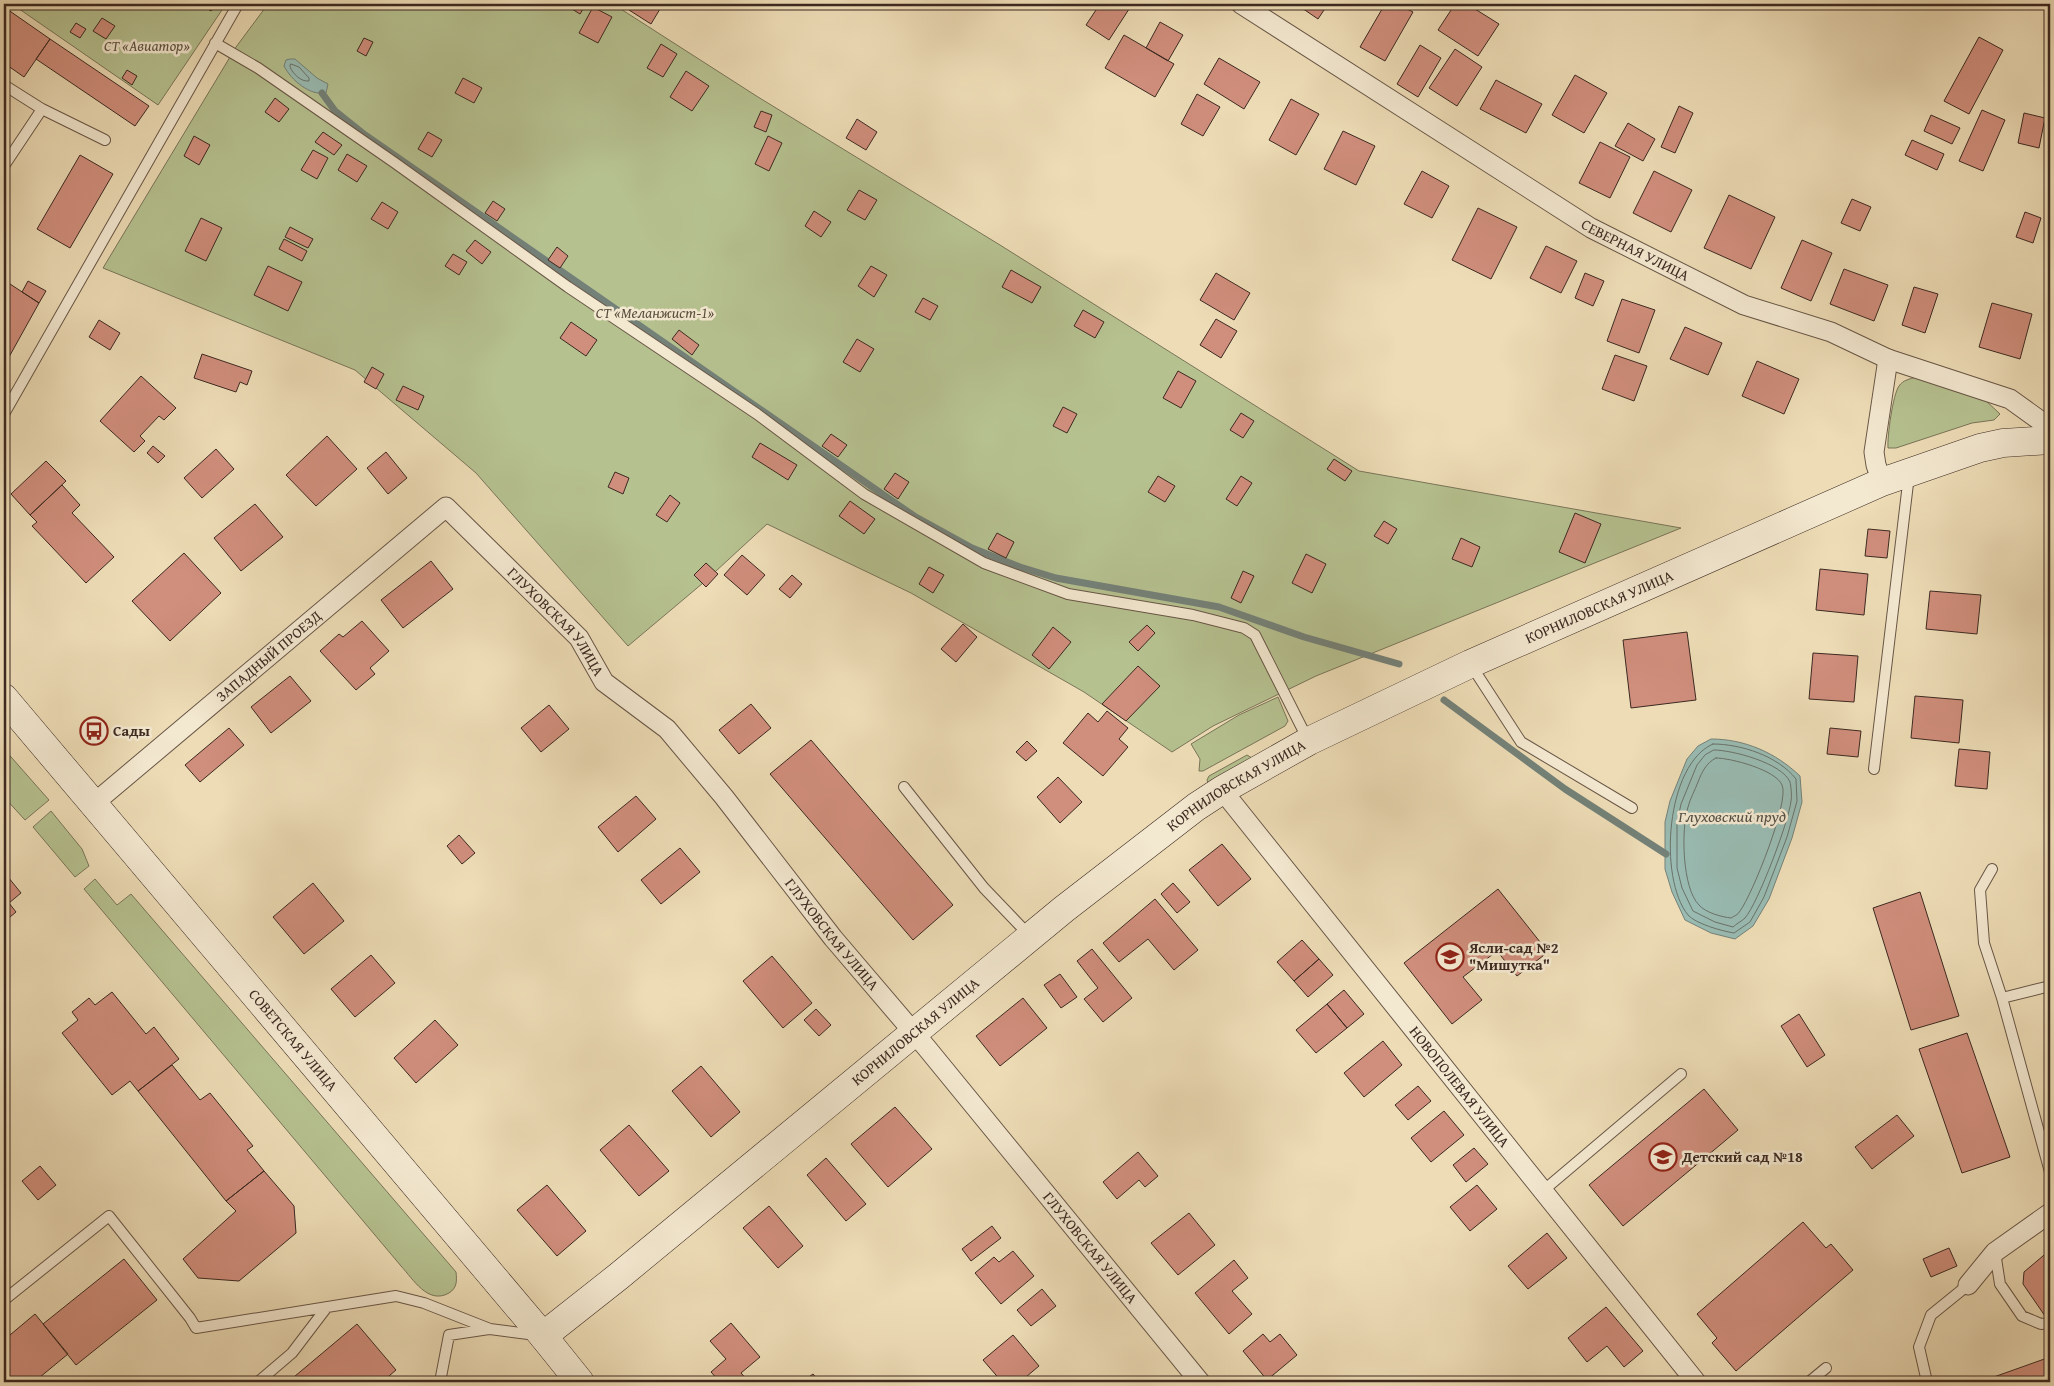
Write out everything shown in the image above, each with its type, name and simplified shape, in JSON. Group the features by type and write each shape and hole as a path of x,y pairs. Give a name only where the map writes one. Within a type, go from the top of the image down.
{"street":[{"name":"СЕВЕРНАЯ УЛИЦА","path":"1241,4 1592,228 1744,305 1831,332 1888,359 2010,399 2042,422 2049,440"},
{"path":"1882,482 1874,452 1888,359"},
{"name":"КОРНИЛОВСКАЯ УЛИЦА","path":"543,1336 619,1276 1030,936 1188,813 1222,790 1309,741 1470,664 1882,482 1980,448 2003,443 2049,440"},
{"name":"ЗАПАДНЫЙ ПРОЕЗД","path":"92,805 446,507"},
{"name":"ГЛУХОВСКАЯ УЛИЦА","path":"446,507 579,638 604,682 667,729 724,797 832,938 913,1032 1200,1382"},
{"name":"СОВЕТСКАЯ УЛИЦА","path":"4,698 92,805 580,1382"},
{"name":"НОВОПОЛЕВАЯ УЛИЦА","path":"1222,790 1696,1382"},
{"path":"1968,1285 1995,1252 2050,1213"}],"lane":[{"path":"4,414 238,4"},
{"path":"215,43 258,68 568,287 757,414 864,494 984,563 1068,594 1193,615 1244,628 1255,635 1309,741"},
{"path":"4,85 42,109 105,140"},
{"path":"4,166 42,109"},
{"path":"1874,769 1910,472"},
{"path":"1470,664 1521,742 1632,808"},
{"path":"904,787 984,888 1030,936"},
{"path":"1992,870 1980,890 1984,943 2002,998 2050,1172"},
{"path":"2002,998 2050,986"},
{"path":"1544,1190 1681,1074"},
{"path":"4,1300 109,1216 196,1328 396,1296 424,1303 490,1329 543,1336"},
{"path":"1995,1252 2000,1284 2022,1316 2041,1324 2050,1323"},
{"path":"1927,1382 1919,1347 1931,1315 1968,1285"},
{"path":"258,1382 292,1353 327,1307"},
{"path":"440,1382 449,1335 490,1329"},
{"path":"1809,1382 1826,1368"}],"green space":[{"name":"СТ «Авиатор»","path":"12,4 226,4 158,105"},
{"name":"СТ «Меланжист-1»","path":"268,4 613,4 758,97 1000,245 1359,471 1681,528 1316,676 1213,726 1172,752 1084,692 911,593 767,524 703,583 628,646 476,473 355,370 103,268 236,47"},
{"path":"1916,377 1983,398 2000,414 1994,420 1972,423 1896,448 1888,448 1891,416 1897,391 1903,382"},
{"path":"1278,697 1288,721 1285,726 1203,771 1199,771 1200,759 1191,744 1239,715"},
{"path":"4,749 49,800 25,820 4,797"},
{"path":"1247,755 1252,758 1208,783 1209,776"},
{"path":"51,811 82,849 89,866 75,877 33,827"},
{"path":"95,879 117,905 131,894 456,1272 456,1284 452,1291 441,1296 434,1296 422,1289 411,1277 84,889"}],"water":[{"path":"295,59 317,78 328,84 326,93 314,92 302,86 291,77 284,66 286,60"},
{"name":"Глуховский пруд","path":"1711,739 1736,742 1759,749 1781,761 1800,776 1802,802 1792,838 1769,899 1753,926 1735,939 1711,933 1685,920 1672,892 1665,869 1665,822 1670,801 1687,759 1698,746"}],"building":[{"path":"200,4 216,4 211,11"},
{"path":"271,4 283,4 279,10"},
{"path":"564,4 586,4 580,14"},
{"path":"633,4 663,4 651,24 629,10"},
{"path":"1100,4 1128,4 1131,6 1109,40 1086,25"},
{"path":"1300,4 1328,4 1318,19 1299,6"},
{"path":"1385,4 1397,4 1413,12 1385,61 1360,47"},
{"path":"1455,4 1467,4 1499,24 1478,56 1438,30"},
{"path":"4,7 50,39 24,77 4,63"},
{"path":"593,7 612,17 598,43 579,33"},
{"path":"102,18 115,26 106,39 93,31"},
{"path":"1160,22 1183,35 1168,61 1146,48"},
{"path":"76,23 86,29 80,38 70,32"},
{"path":"1124,35 1174,64 1155,97 1105,68"},
{"path":"1979,37 2003,50 1969,114 1944,101"},
{"path":"364,38 373,42 366,56 357,51"},
{"path":"50,39 149,106 135,126 36,59"},
{"path":"661,44 677,54 663,77 647,68"},
{"path":"1420,45 1441,58 1418,97 1397,84"},
{"path":"1455,49 1482,67 1457,106 1429,88"},
{"path":"1219,58 1260,82 1244,109 1204,84"},
{"path":"127,70 137,76 132,85 122,78"},
{"path":"686,71 709,86 692,111 670,97"},
{"path":"1575,75 1607,93 1584,133 1552,115"},
{"path":"463,78 482,88 474,103 455,93"},
{"path":"1496,80 1542,104 1526,133 1480,109"},
{"path":"1197,94 1220,107 1203,136 1181,124"},
{"path":"275,98 289,109 279,122 265,112"},
{"path":"1291,99 1319,114 1296,155 1269,140"},
{"path":"1679,106 1693,113 1675,153 1661,147"},
{"path":"1982,110 2005,120 1983,171 1959,161"},
{"path":"761,111 772,115 766,132 754,127"},
{"path":"2024,113 2045,118 2039,148 2018,143"},
{"path":"1931,115 1960,128 1952,144 1924,131"},
{"path":"857,119 877,132 866,150 846,138"},
{"path":"1628,123 1655,139 1643,161 1615,146"},
{"path":"1343,131 1375,146 1356,185 1324,169"},
{"path":"323,132 342,145 334,155 315,142"},
{"path":"428,132 442,140 432,157 418,149"},
{"path":"194,136 210,145 199,165 184,156"},
{"path":"768,136 782,143 769,171 755,164"},
{"path":"1912,140 1944,154 1937,170 1905,155"},
{"path":"1600,142 1630,157 1610,198 1579,183"},
{"path":"313,150 328,158 317,179 301,170"},
{"path":"347,154 367,166 357,182 338,170"},
{"path":"80,155 113,174 70,248 37,229"},
{"path":"1422,171 1449,186 1432,218 1404,204"},
{"path":"1654,171 1692,190 1671,232 1633,213"},
{"path":"859,190 877,200 865,220 847,210"},
{"path":"1729,195 1775,217 1751,269 1704,248"},
{"path":"1852,199 1871,207 1860,231 1841,223"},
{"path":"493,201 505,209 497,221 485,213"},
{"path":"382,202 398,212 388,229 371,219"},
{"path":"1478,208 1517,227 1491,279 1452,260"},
{"path":"814,211 831,222 821,237 805,226"},
{"path":"2025,212 2041,218 2033,243 2016,237"},
{"path":"201,218 222,228 206,261 185,251"},
{"path":"290,227 313,239 308,248 285,237"},
{"path":"284,239 307,251 302,261 279,249"},
{"path":"475,240 491,252 482,264 466,251"},
{"path":"1802,240 1832,253 1811,301 1781,288"},
{"path":"1546,246 1577,261 1561,293 1530,278"},
{"path":"557,247 568,256 560,268 548,260"},
{"path":"453,254 467,262 459,275 445,266"},
{"path":"268,266 302,282 288,311 254,295"},
{"path":"871,266 887,275 874,297 858,286"},
{"path":"1844,269 1888,285 1874,321 1830,304"},
{"path":"1011,270 1041,287 1032,303 1002,287"},
{"path":"1216,273 1250,293 1234,320 1200,300"},
{"path":"1585,273 1604,281 1593,306 1575,298"},
{"path":"28,281 46,291 39,303 22,292"},
{"path":"10,284 39,303 4,366 4,295"},
{"path":"1914,287 1938,294 1925,333 1902,325"},
{"path":"923,298 938,306 930,320 915,312"},
{"path":"1622,299 1655,310 1639,353 1607,341"},
{"path":"1992,303 2032,314 2020,359 1979,347"},
{"path":"1083,310 1104,322 1095,338 1074,326"},
{"path":"1216,319 1237,331 1221,358 1200,345"},
{"path":"99,320 120,333 110,350 89,337"},
{"path":"571,322 597,340 586,356 560,338"},
{"path":"1685,327 1722,343 1708,375 1670,359"},
{"path":"679,330 699,345 692,355 672,339"},
{"path":"857,339 874,349 860,372 843,362"},
{"path":"202,354 252,371 247,385 240,382 236,392 194,378"},
{"path":"1615,355 1647,366 1634,401 1602,389"},
{"path":"1757,361 1799,379 1784,414 1742,396"},
{"path":"372,367 384,374 376,389 364,382"},
{"path":"1178,371 1196,381 1181,408 1163,398"},
{"path":"141,376 176,408 164,420 159,416 140,436 145,441 134,452 100,421"},
{"path":"403,386 424,396 418,410 396,400"},
{"path":"1063,407 1077,414 1067,433 1053,426"},
{"path":"1241,413 1254,421 1243,438 1230,430"},
{"path":"831,434 847,445 838,457 822,446"},
{"path":"327,436 357,469 316,506 286,475"},
{"path":"760,443 797,465 788,480 752,457"},
{"path":"153,446 165,456 158,463 147,453"},
{"path":"216,449 234,469 202,498 184,478"},
{"path":"386,452 407,478 388,494 367,468"},
{"path":"1334,459 1352,471 1345,481 1327,469"},
{"path":"46,461 66,481 30,515 11,494"},
{"path":"615,472 629,478 623,494 608,487"},
{"path":"895,473 909,482 898,499 884,489"},
{"path":"1158,476 1175,486 1165,502 1148,492"},
{"path":"1241,476 1252,483 1237,506 1226,499"},
{"path":"62,485 80,505 72,513 114,557 86,583 32,526 37,522 30,515"},
{"path":"670,495 680,503 667,522 656,515"},
{"path":"850,501 875,519 864,534 839,516"},
{"path":"255,504 283,537 241,571 214,538"},
{"path":"1575,513 1601,524 1585,563 1559,552"},
{"path":"1384,521 1397,529 1388,544 1374,536"},
{"path":"1868,529 1890,531 1887,558 1865,556"},
{"path":"997,533 1014,542 1006,558 988,549"},
{"path":"1461,538 1480,547 1472,567 1452,559"},
{"path":"184,553 221,593 170,641 132,601"},
{"path":"1306,554 1326,564 1312,593 1292,583"},
{"path":"742,555 765,575 747,595 724,575"},
{"path":"431,561 453,589 403,628 381,600"},
{"path":"706,563 718,574 706,587 694,575"},
{"path":"929,567 944,575 933,593 919,584"},
{"path":"1820,569 1868,574 1864,615 1816,610"},
{"path":"1243,571 1254,576 1241,603 1231,598"},
{"path":"792,575 802,584 790,598 779,589"},
{"path":"1930,591 1981,595 1977,634 1926,629"},
{"path":"362,621 389,651 370,668 375,674 356,690 320,651 339,634 343,637"},
{"path":"963,624 977,637 956,662 941,649"},
{"path":"1147,625 1155,633 1138,651 1129,642"},
{"path":"1053,627 1071,642 1049,669 1032,655"},
{"path":"1687,632 1696,700 1631,708 1623,640"},
{"path":"1813,653 1858,656 1854,702 1809,699"},
{"path":"1138,666 1160,686 1126,721 1102,704"},
{"path":"290,676 311,701 271,733 251,707"},
{"path":"1915,696 1963,700 1959,743 1911,738"},
{"path":"751,704 771,728 739,754 719,730"},
{"path":"549,705 569,729 541,752 521,728"},
{"path":"1107,711 1128,728 1119,739 1128,747 1103,776 1063,743 1088,713 1098,722"},
{"path":"229,728 244,745 200,782 185,765"},
{"path":"1830,728 1861,731 1858,757 1827,754"},
{"path":"811,740 953,905 913,940 770,774"},
{"path":"1027,741 1037,751 1026,761 1016,752"},
{"path":"1959,749 1990,752 1987,789 1955,786"},
{"path":"1058,777 1082,802 1060,823 1037,797"},
{"path":"636,796 656,819 618,852 598,827"},
{"path":"459,835 475,853 462,864 447,846"},
{"path":"1222,844 1251,879 1218,906 1189,870"},
{"path":"680,848 700,872 661,904 641,880"},
{"path":"4,872 21,893 9,903 16,912 4,922"},
{"path":"313,883 344,921 304,954 273,917"},
{"path":"1173,883 1190,902 1177,913 1161,894"},
{"name":"Ясли-сад №2 \"Мишутка\"","path":"1498,889 1548,952 1517,976 1497,951 1463,977 1482,1000 1452,1024 1404,963"},
{"path":"1920,892 1959,1016 1911,1030 1873,908"},
{"path":"1155,899 1198,950 1174,970 1148,939 1119,962 1103,943"},
{"path":"1302,940 1319,959 1294,981 1277,962"},
{"path":"1092,949 1132,998 1103,1022 1084,999 1098,988 1077,961"},
{"path":"371,955 395,983 355,1017 331,989"},
{"path":"772,956 812,1003 783,1028 743,981"},
{"path":"1319,959 1333,975 1308,997 1294,981"},
{"path":"1060,974 1077,997 1061,1008 1044,985"},
{"path":"1344,990 1364,1014 1347,1028 1327,1004"},
{"path":"112,992 146,1034 154,1027 179,1059 138,1091 130,1081 112,1095 62,1033 78,1020 72,1012 89,998 95,1005"},
{"path":"1023,998 1047,1028 1000,1066 976,1036"},
{"path":"1327,1004 1347,1028 1316,1053 1296,1030"},
{"path":"816,1009 831,1025 819,1036 804,1020"},
{"path":"1799,1014 1825,1055 1807,1067 1781,1026"},
{"path":"435,1020 458,1045 416,1083 394,1058"},
{"path":"1967,1033 2010,1157 1962,1173 1919,1049"},
{"path":"1383,1041 1402,1065 1364,1097 1344,1073"},
{"path":"172,1065 200,1100 210,1093 253,1146 247,1150 264,1171 226,1201 138,1091"},
{"path":"701,1066 740,1112 711,1137 672,1091"},
{"path":"1418,1086 1431,1101 1408,1120 1395,1105"},
{"name":"Детский сад №18","path":"1704,1089 1738,1130 1623,1226 1589,1185"},
{"path":"895,1107 932,1149 888,1187 851,1144"},
{"path":"1444,1111 1464,1135 1431,1162 1411,1138"},
{"path":"1897,1115 1914,1136 1872,1169 1855,1147"},
{"path":"629,1125 669,1171 639,1196 600,1150"},
{"path":"1474,1148 1488,1164 1466,1182 1453,1165"},
{"path":"1138,1152 1158,1176 1145,1187 1139,1180 1117,1199 1103,1182"},
{"path":"826,1158 866,1204 846,1221 807,1175"},
{"path":"40,1166 56,1185 38,1200 22,1181"},
{"path":"264,1171 294,1206 296,1233 239,1281 198,1278 183,1259 236,1211 226,1201"},
{"path":"547,1185 586,1231 557,1256 517,1210"},
{"path":"1477,1185 1497,1209 1470,1231 1450,1207"},
{"path":"769,1206 803,1246 778,1268 743,1228"},
{"path":"1189,1213 1215,1245 1178,1275 1151,1243"},
{"path":"1803,1222 1826,1248 1831,1244 1853,1270 1736,1371 1712,1343 1717,1338 1697,1314"},
{"path":"992,1226 1001,1238 971,1261 962,1249"},
{"path":"1547,1233 1567,1258 1528,1289 1508,1266"},
{"path":"1949,1248 1957,1266 1931,1277 1923,1259"},
{"path":"2050,1250 2050,1312 2045,1316 2023,1284 2024,1272"},
{"path":"1013,1251 1034,1276 1001,1304 975,1273 994,1257 999,1262"},
{"path":"124,1259 157,1300 76,1365 43,1324"},
{"path":"1234,1260 1248,1278 1232,1291 1252,1314 1229,1334 1195,1293"},
{"path":"1042,1289 1056,1306 1031,1326 1017,1310"},
{"path":"1606,1307 1643,1351 1624,1367 1607,1346 1587,1362 1568,1338"},
{"path":"35,1314 68,1354 34,1382 4,1382 4,1340"},
{"path":"731,1323 760,1357 741,1373 749,1382 720,1382 711,1372 726,1359 710,1341"},
{"path":"357,1324 396,1370 382,1382 288,1382"},
{"path":"1263,1334 1270,1342 1280,1334 1297,1355 1267,1380 1243,1351"},
{"path":"1013,1335 1039,1366 1020,1382 1002,1382 983,1360"},
{"path":"2050,1357 2050,1382 1992,1382 1991,1378"},
{"path":"813,1374 820,1382 802,1382"}],"waterway":[{"path":"322,93 335,111 365,135 914,516 972,548 1020,567 1056,578 1219,607 1304,637 1399,664"},
{"path":"1444,700 1565,789 1666,854"}],"place":[{"name":"Сады","path":"94,731"},
{"name":"Ясли-сад №2 \"Мишутка\"","path":"1450,957"},
{"name":"Детский сад №18","path":"1663,1157"}]}
